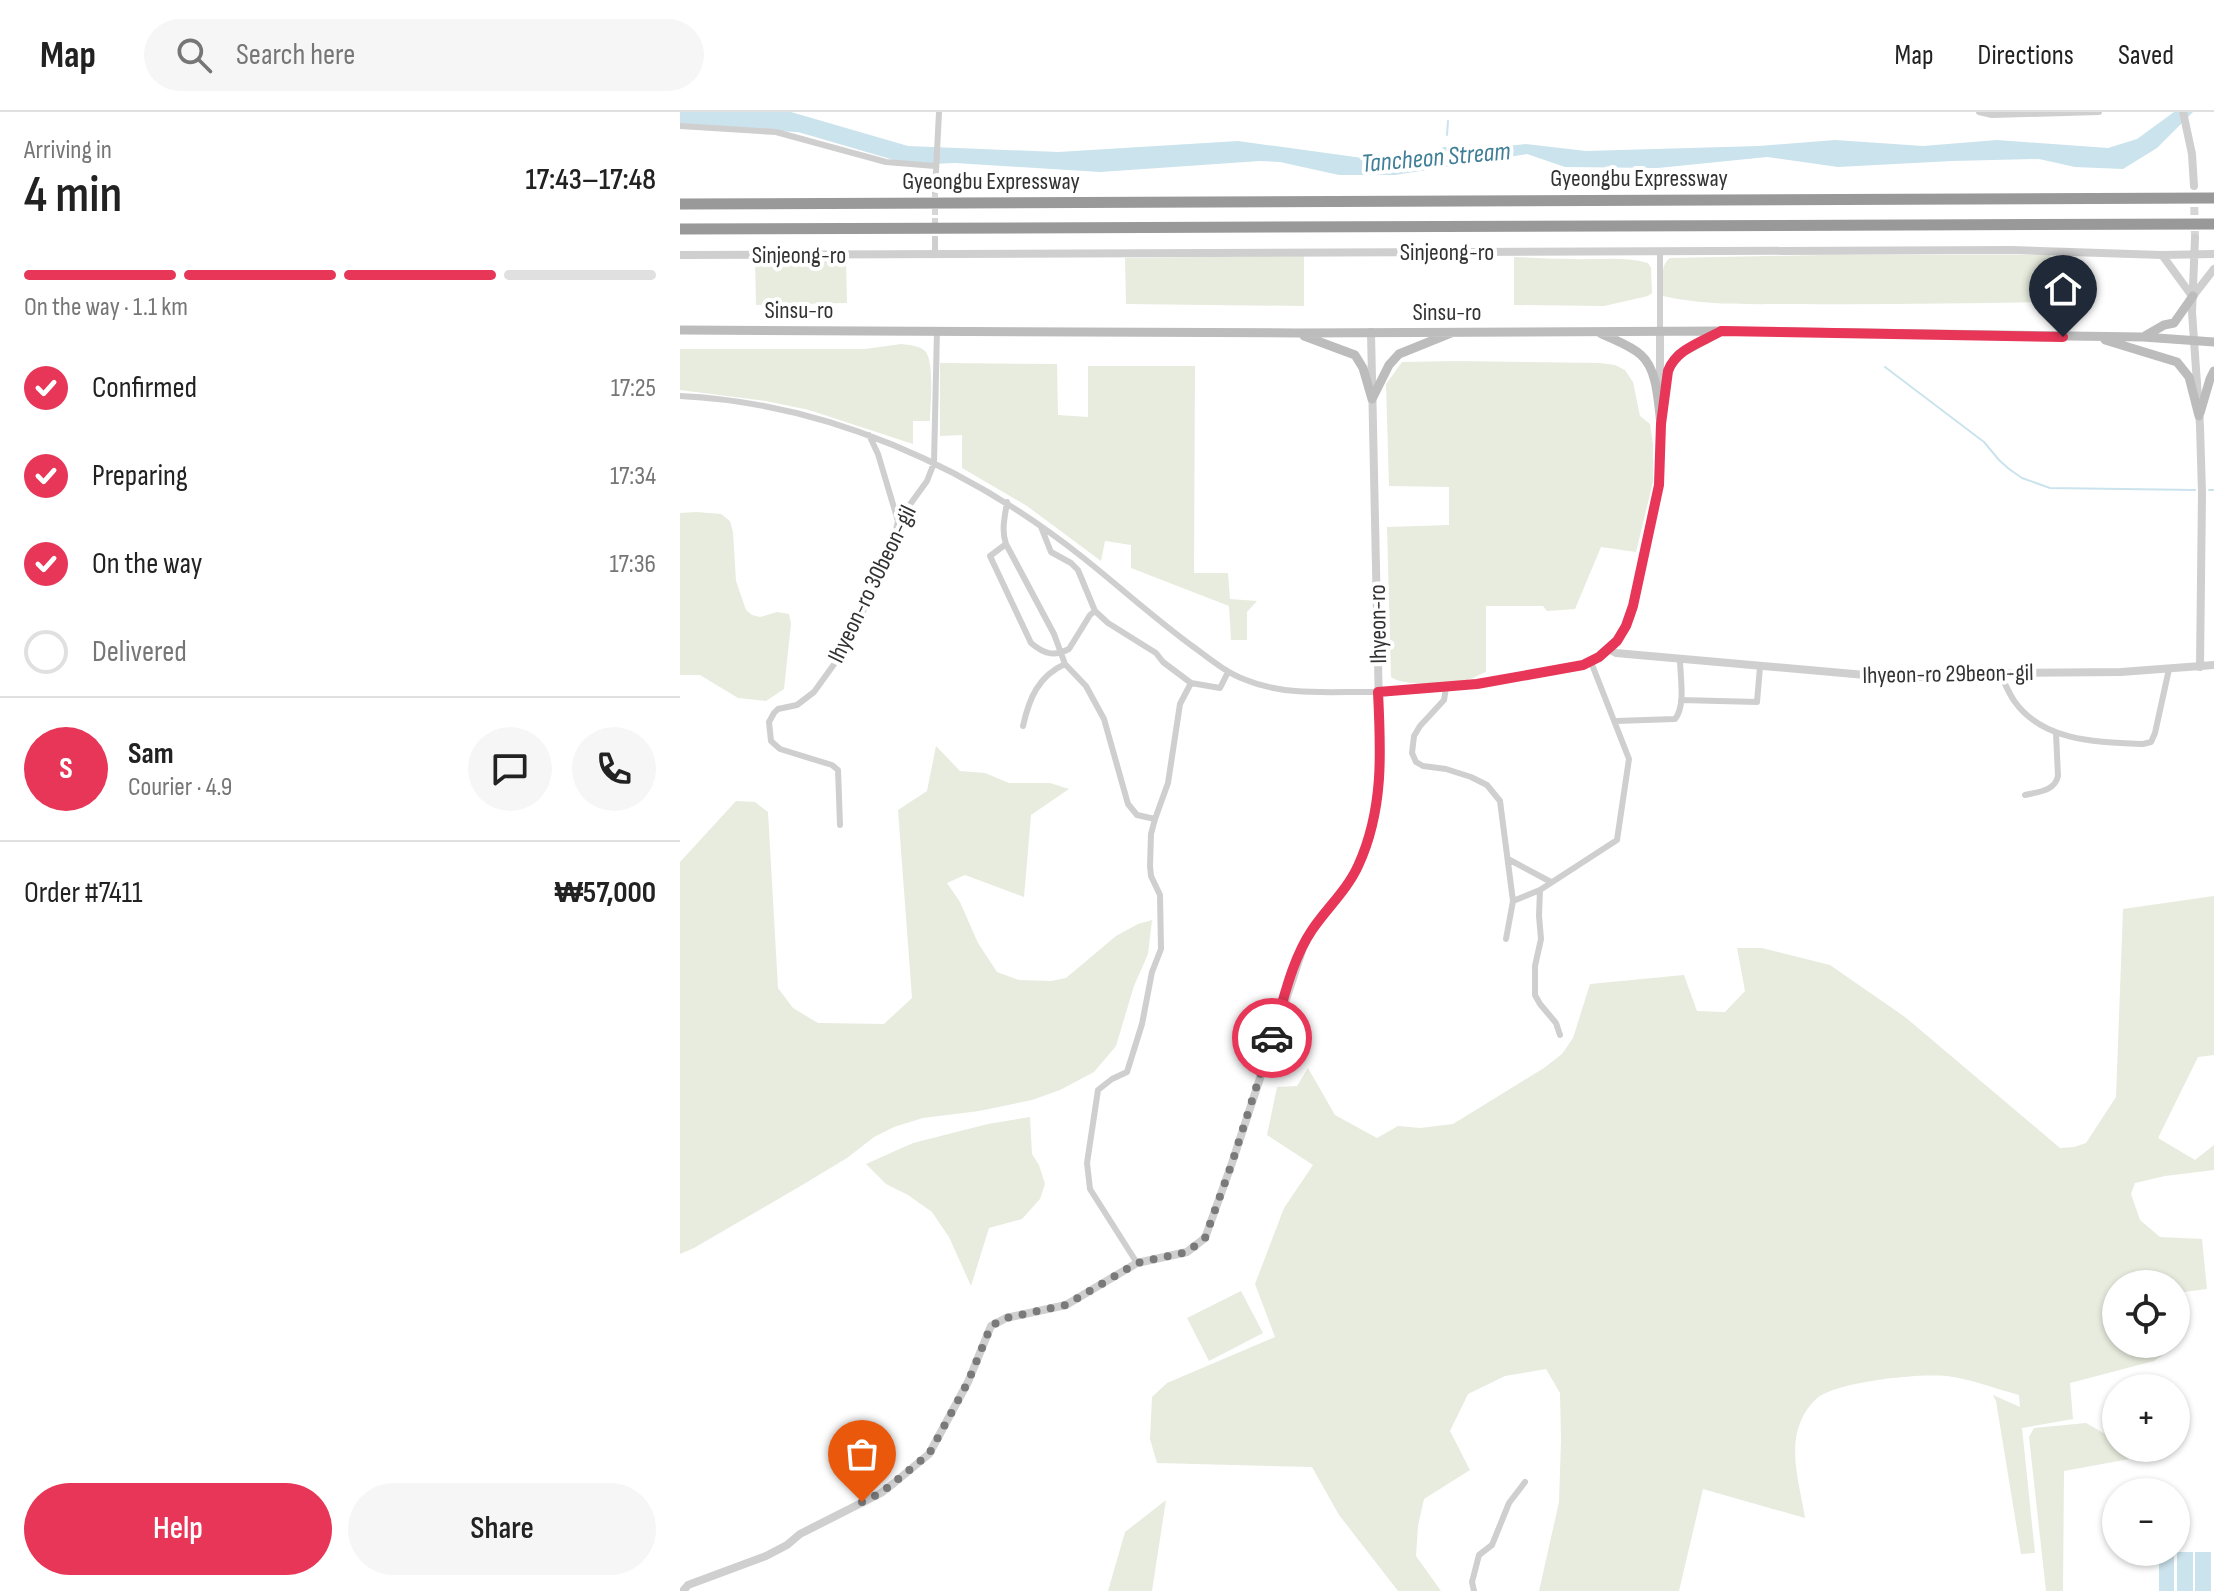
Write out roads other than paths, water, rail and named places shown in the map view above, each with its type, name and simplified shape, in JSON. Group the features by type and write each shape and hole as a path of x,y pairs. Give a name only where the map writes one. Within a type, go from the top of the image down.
{"highway":[{"name":"Gyeongbu Expressway","path":"680,204 2214,198"},
{"name":"Gyeongbu Expressway","path":"680,229 2214,224"}],"main road":[{"path":"2143,337 2174,323 2193,296"},
{"name":"Sinsu-ro","path":"680,330 1298,333 1721,331 2143,337 2214,342"},
{"path":"1372,399 1389,365 1399,354 1454,331"},
{"path":"1597,331 1646,360 1656,391 1661,424"},
{"path":"1661,424 1670,364 1679,354 1721,331"},
{"path":"1298,333 1355,355 1363,368 1372,399"},
{"path":"2094,337 2177,362 2189,377 2199,416"},
{"path":"2199,416 2214,371"}],"street":[{"path":"1979,112 1992,115 2099,112"},
{"path":"2183,112 2192,154 2194,186"},
{"path":"935,191 938,115"},
{"path":"680,126 776,132 886,162 935,163"},
{"path":"2195,238 2194,339 2202,493 2200,667"},
{"path":"935,239 935,254"},
{"name":"Sinjeong-ro","path":"680,255 2052,250 2214,254"},
{"path":"680,396 795,413 869,435 934,463 1007,502 1228,672 1255,684 1279,689 1378,692 1500,681 1591,662 1609,649 1622,634 1633,606 1659,485 1660,251"},
{"path":"2162,255 2193,296"},
{"path":"2193,296 2214,269"},
{"name":"Ihyeon-ro 30beon-gil","path":"840,825 838,770 832,765 780,749 771,741 769,722 778,709 797,705 814,692 840,656 876,586 898,521 927,481 934,463 937,330"},
{"name":"Ihyeon-ro","path":"683,1591 688,1585 766,1556 820,1523 881,1493 929,1454 968,1382 991,1326 1006,1318 1066,1305 1137,1263 1187,1252 1205,1238 1303,948 1314,927 1352,877 1367,843 1379,789 1371,332"},
{"path":"869,435 878,454 898,521"},
{"path":"1007,502 1003,521 1006,544 1049,623 1065,664 1086,686 1104,719 1128,804 1137,815 1155,819"},
{"path":"1040,525 1051,552 1078,570 1095,611 1108,623 1156,653 1191,683 1220,688 1228,672"},
{"path":"1006,544 990,556 1026,634 1039,650 1062,653 1069,649 1095,611"},
{"name":"Ihyeon-ro 29beon-gil","path":"1609,649 1616,653 1899,678 2121,672 2214,665"},
{"path":"1616,721 1675,719 1681,700 1680,659"},
{"path":"1513,901 1540,890 1617,840 1629,759 1591,662"},
{"path":"1023,726 1029,701 1036,689 1050,672 1065,664"},
{"path":"1681,700 1757,702 1760,667"},
{"path":"2000,674 2021,710 2056,733 2073,738 2143,744 2151,742 2155,733 2169,669"},
{"path":"1137,1263 1094,1198 1087,1177 1087,1163 1098,1090 1127,1072 1142,1024 1152,972 1161,949 1160,895 1150,866 1151,834 1168,783 1180,704 1191,683"},
{"path":"1446,688 1444,700 1414,736 1412,753 1416,762 1423,766 1459,772 1487,785 1500,801 1513,901 1506,939"},
{"path":"2025,795 2052,788 2057,783 2056,733"},
{"path":"1508,859 1551,882"},
{"path":"1540,890 1541,939 1535,966 1535,995 1556,1023 1560,1035"},
{"path":"1474,1591 1472,1582 1479,1555 1492,1545 1509,1503 1525,1482"}],"water":[{"name":"Tancheon Stream","path":"680,112 791,112 908,146 1058,152 1238,141 1377,160 1438,154 1443,147 1449,147 1452,152 1526,144 1586,151 1759,146 1835,140 1923,146 1997,140 2108,148 2137,139 2174,112 2193,112 2157,148 2123,169 2075,167 2039,159 1838,167 1767,157 1658,168 1565,167 1527,154 1395,175 1339,175 1280,162 1260,161 1100,172 955,163 911,165 798,132 680,127"},
{"path":"2190,1552 2193,1552 2193,1591 2177,1591 2177,1566 2190,1566"},
{"path":"2195,1552 2211,1552 2211,1591 2195,1591"},
{"path":"2159,1566 2174,1566 2174,1591 2159,1591"}],"waterway":[{"path":"1447,135 1448,121"},
{"path":"1885,367 1984,442 1999,460 2022,478 2050,488 2195,490"},
{"path":"2209,490 2214,490"}],"tunnel":[{"path":"935,191 935,239"},
{"path":"2194,195 2195,238"}]}
